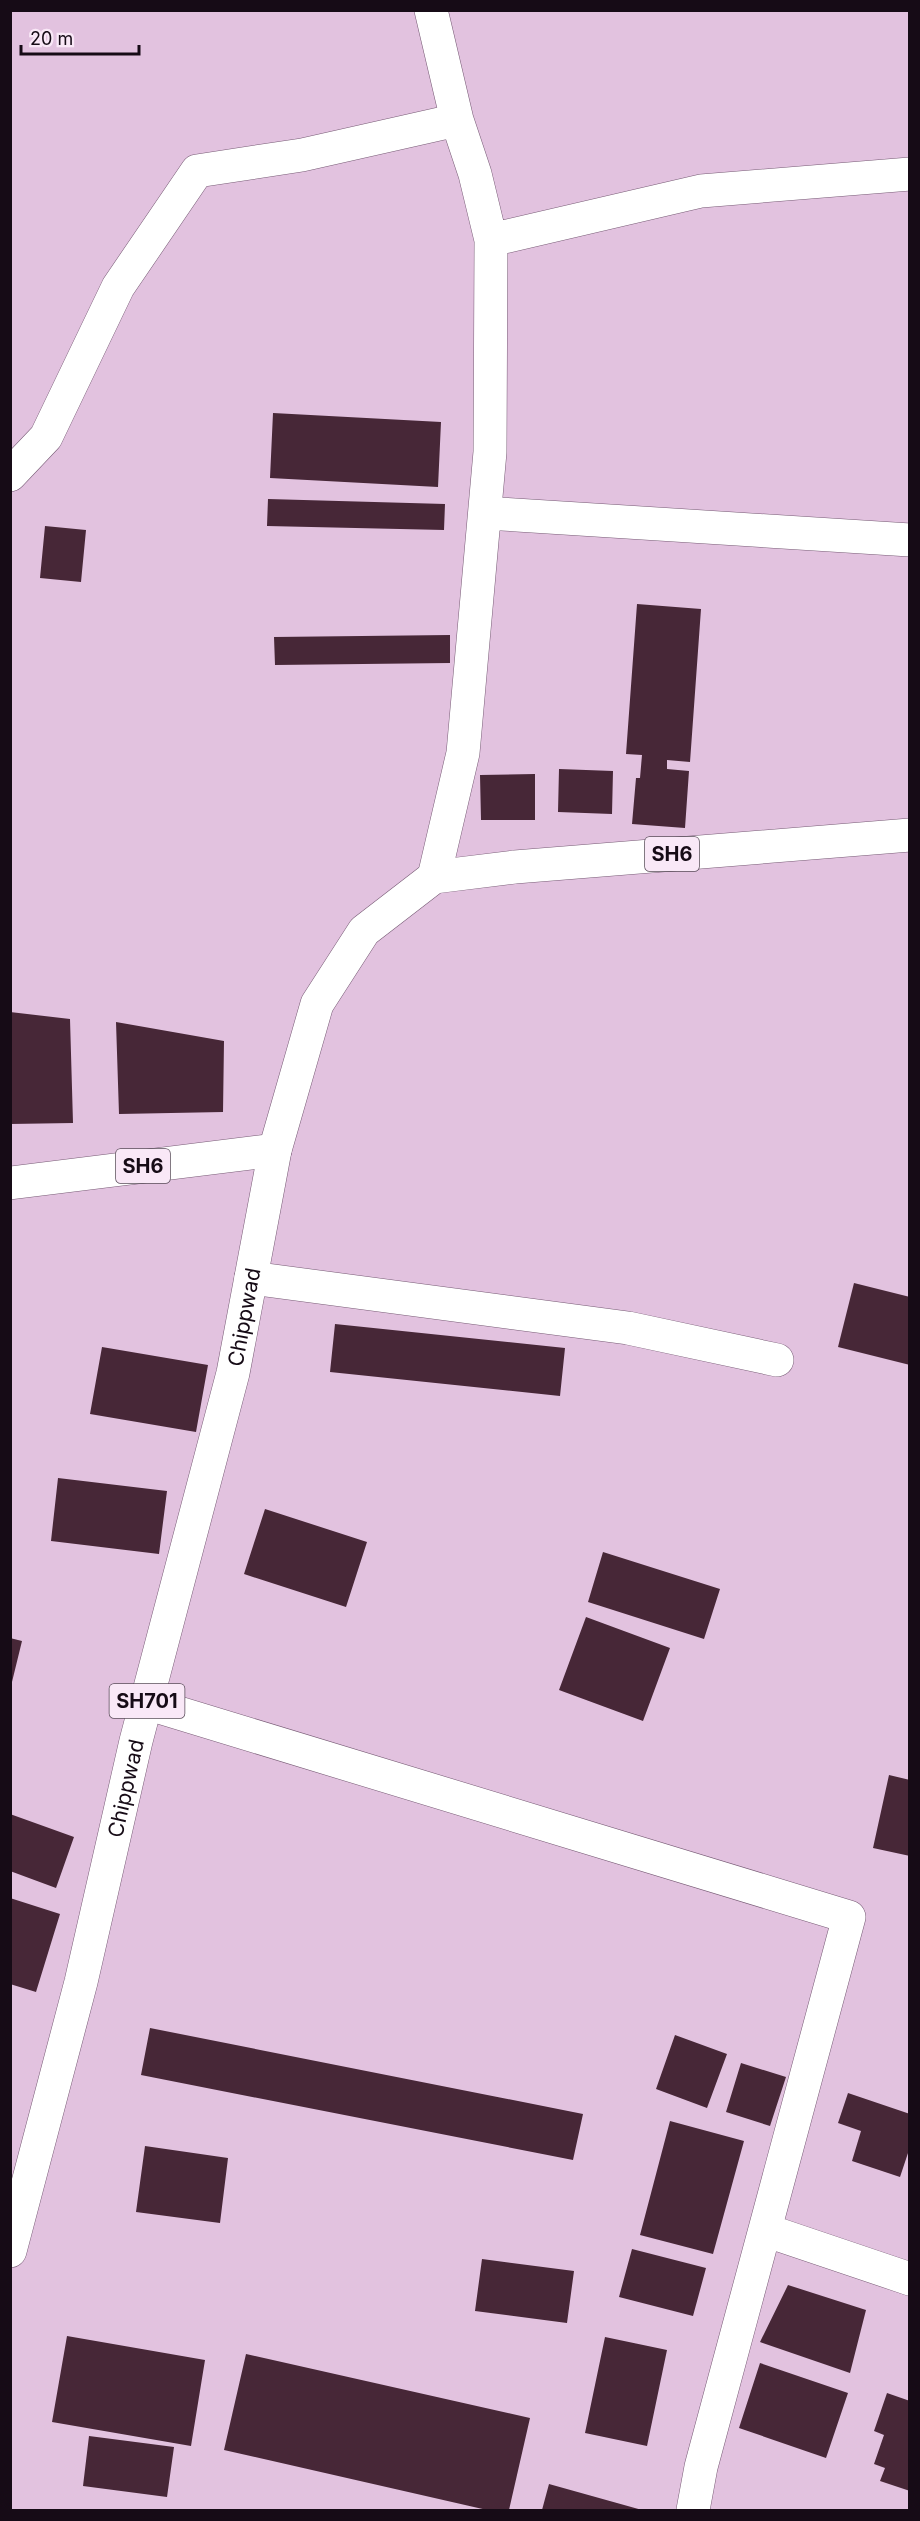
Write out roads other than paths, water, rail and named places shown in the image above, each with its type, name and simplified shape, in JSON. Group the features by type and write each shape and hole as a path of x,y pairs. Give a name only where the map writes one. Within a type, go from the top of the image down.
{"street":[{"path":"431,10 457,120 475,174 491,240 490,452 485,513 463,753 434,877"},
{"path":"10,476 46,437 118,287 197,171 302,156 457,120"},
{"path":"491,240 701,191 909,174"},
{"path":"485,513 909,540"},
{"name":"SH6","path":"434,877 514,867 909,835"},
{"name":"Chippwad","path":"10,2251 81,1983 146,1703 233,1373 275,1149 317,1004 364,931 434,877"},
{"name":"SH6","path":"10,1183 275,1149"},
{"path":"251,1278 628,1328 777,1360"},
{"path":"146,1703 849,1917 701,2467 693,2511"},
{"path":"765,2230 909,2279"}]}
